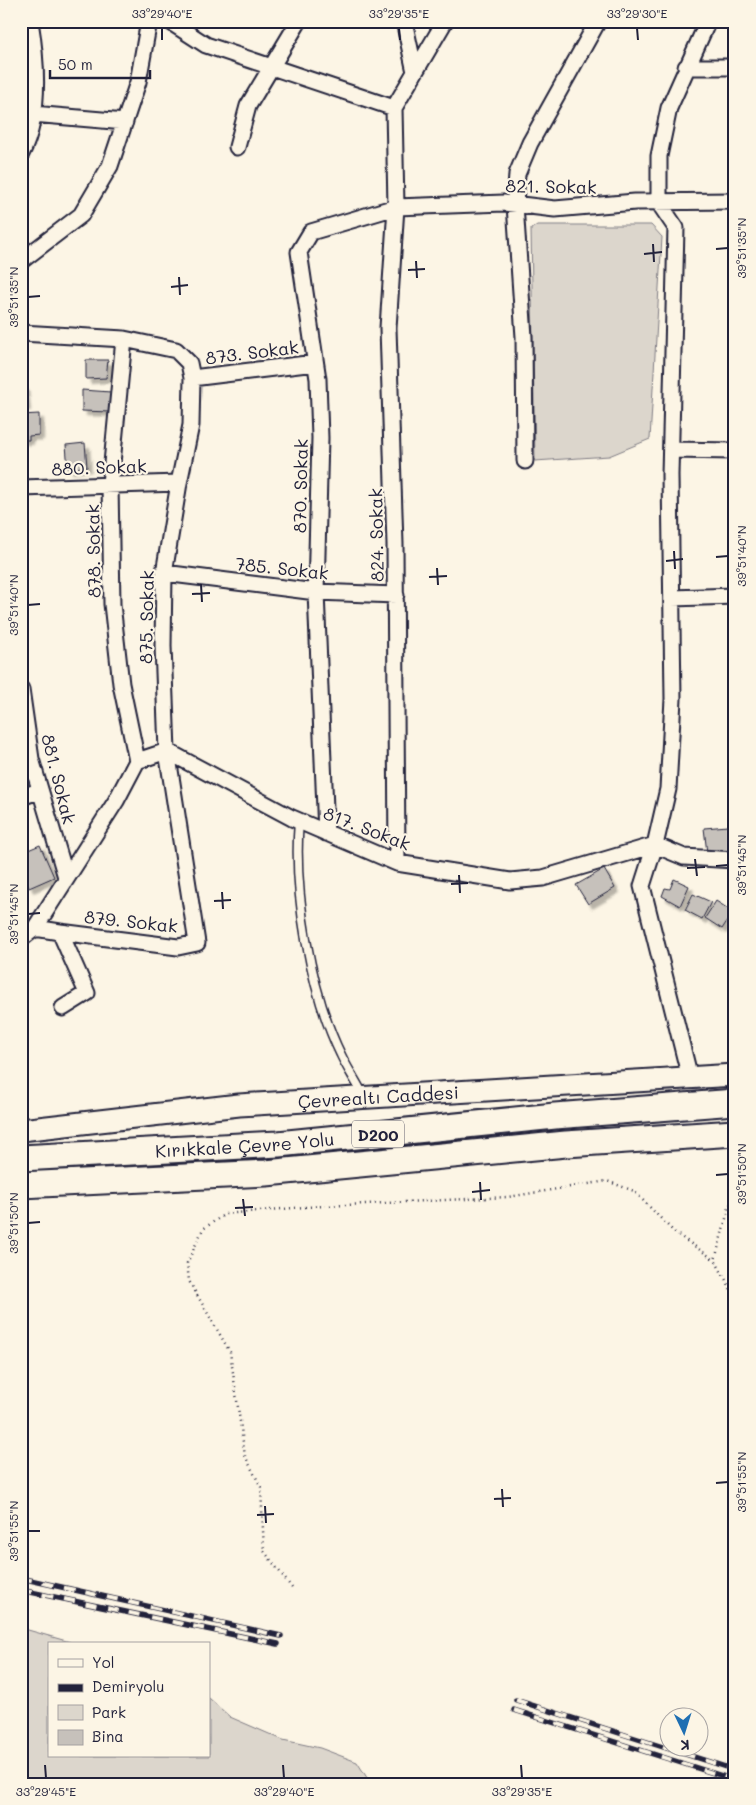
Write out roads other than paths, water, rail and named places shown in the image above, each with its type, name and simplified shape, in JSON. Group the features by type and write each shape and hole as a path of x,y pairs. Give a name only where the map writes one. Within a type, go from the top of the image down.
{"highway":[{"name":"Kırıkkale Çevre Yolu","path":"21,1158 278,1144 555,1116 735,1102"},
{"name":"Kırıkkale Çevre Yolu","path":"21,1184 266,1173 566,1144 735,1133"}],"main road":[{"name":"Çevrealtı Caddesi","path":"21,1130 239,1105 735,1075"}],"street":[{"path":"21,154 26,144 34,66 30,21"},
{"path":"23,256 81,215 110,166 138,82 149,21"},
{"path":"169,21 206,45 394,108 445,21"},
{"path":"237,147 248,106 270,66 299,21"},
{"path":"404,21 415,72"},
{"path":"525,461 524,337 515,205 517,174 530,143 598,21"},
{"path":"690,1078 642,886 655,845 668,789 673,699 671,450 676,228 659,203 659,156 669,108 708,21"},
{"path":"686,67 735,67"},
{"name":"824. Sokak","path":"394,108 396,207 388,328 396,595 397,863"},
{"path":"28,113 125,122"},
{"name":"821. Sokak","path":"396,207 515,205 555,209 636,202 735,201"},
{"name":"870. Sokak","path":"326,833 316,592 320,438 315,363 299,252 311,232 396,207"},
{"path":"21,333 124,339"},
{"name":"875. Sokak","path":"124,339 176,350 189,363 192,378 191,425 164,573 163,646 167,751 197,943"},
{"name":"878. Sokak","path":"124,339 110,484 112,604 120,684 137,761"},
{"name":"873. Sokak","path":"192,378 315,363"},
{"path":"671,450 735,451"},
{"name":"880. Sokak","path":"21,488 179,483"},
{"name":"785. Sokak","path":"164,573 316,592 396,595"},
{"path":"672,598 735,596"},
{"name":"881. Sokak","path":"21,689 31,759 66,877"},
{"path":"21,939 35,928 116,801 137,761 167,751"},
{"name":"817. Sokak","path":"167,751 299,821 397,863 510,881 543,878 655,845"},
{"path":"21,797 40,791"},
{"path":"655,845 684,856 735,860"},
{"name":"879. Sokak","path":"35,928 178,947 197,943"},
{"path":"60,932 87,993 63,1008"}],"lane":[{"path":"299,821 296,852 300,901 320,1002 340,1054 365,1098"}],"railway":[{"path":"21,1578 281,1636"},
{"path":"21,1590 278,1644"},
{"path":"516,1700 735,1770"},
{"path":"514,1710 735,1780"}]}
